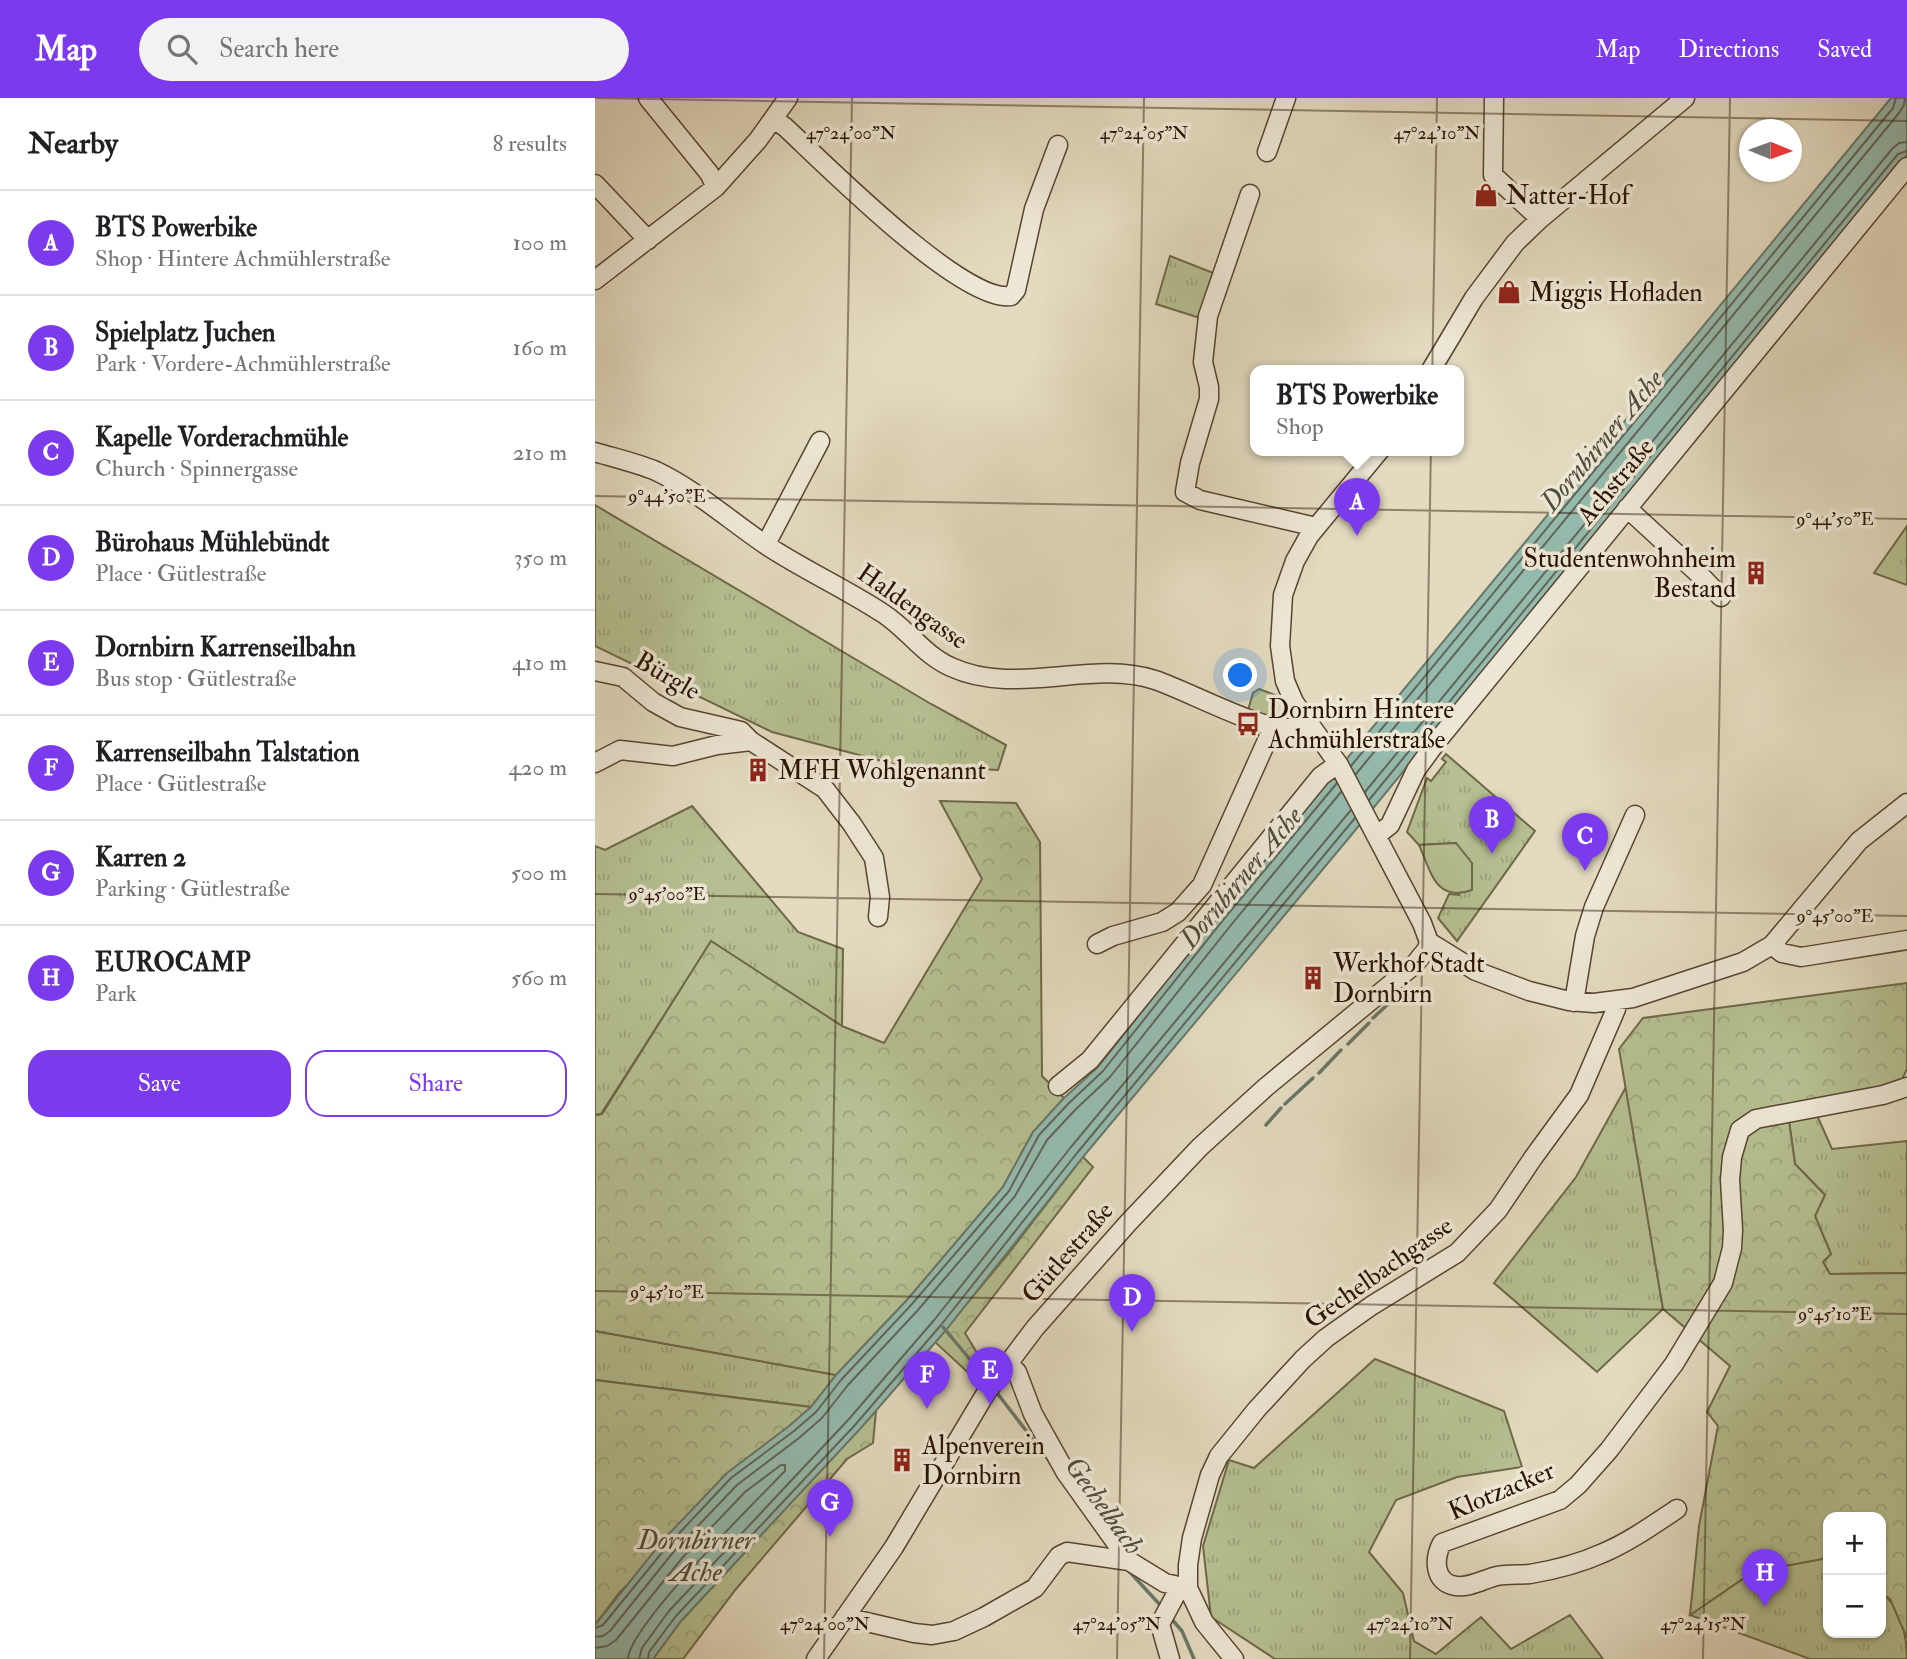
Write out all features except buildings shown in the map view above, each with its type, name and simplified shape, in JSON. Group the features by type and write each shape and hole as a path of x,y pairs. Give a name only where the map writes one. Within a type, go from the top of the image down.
{"street":[{"path":"648,98 709,173 716,187"},
{"path":"595,280 716,187 740,162 788,98"},
{"path":"1267,152 1286,98"},
{"path":"1494,98 1493,175 1540,219"},
{"path":"1434,365 1451,334 1515,243 1685,98"},
{"path":"774,119 895,228 942,265 966,281 1003,298 1011,296 1016,290 1034,209 1058,145"},
{"name":"Achstraße","path":"1373,829 1391,825 1416,769 1438,740 1907,167"},
{"path":"595,184 648,240"},
{"path":"1250,194 1208,316 1203,362 1209,399 1190,463 1185,492 1200,500 1316,527"},
{"path":"766,544 820,441"},
{"name":"Haldengasse","path":"595,452 654,471 683,486 766,544 888,617 928,653 960,670 984,678 1006,679 1108,675 1150,678 1273,727 1292,728 1309,722"},
{"path":"1375,456 1316,527 1303,547 1287,579 1280,622 1280,646 1285,681 1294,702 1338,763 1422,923 1429,942 1476,971 1504,983 1574,1002 1633,998 1743,962 1772,945 1859,841 1907,803"},
{"path":"1627,508 1721,597"},
{"name":"Bürgle","path":"595,671 623,677 653,702 681,718 741,731 751,741 825,789 874,858 880,897 878,917"},
{"path":"1097,944 1113,936 1162,922 1178,912 1202,885 1273,727"},
{"path":"595,763 620,750 673,756 717,745 751,741"},
{"path":"1058,1086 1090,1060 1321,776 1338,763"},
{"path":"1574,1002 1585,936 1594,907 1635,815"},
{"path":"1211,863 1240,877"},
{"path":"1772,945 1782,953 1801,957 1907,940"},
{"name":"Gütlestraße","path":"815,1659 894,1547 991,1385 1111,1241 1200,1147 1266,1087 1414,965 1427,949 1429,942"},
{"name":"Gechelbachgasse","path":"1234,1659 1204,1622 1182,1587 1192,1538 1210,1475 1225,1448 1279,1384 1318,1345 1371,1306 1457,1253 1498,1210 1579,1095 1616,1009 1616,1001"},
{"name":"Klotzacker","path":"1677,1509 1625,1543 1600,1555 1555,1568 1529,1574 1497,1576 1455,1586 1439,1575 1436,1566 1437,1553 1442,1543 1560,1500 1578,1485 1609,1450 1674,1364 1723,1283 1733,1239 1730,1180 1732,1157 1740,1130 1756,1119 1883,1095 1907,1087"},
{"path":"1008,1363 1017,1372 1033,1414 1066,1473 1122,1560"},
{"path":"845,1617 914,1633 944,1633 984,1617 1035,1588 1059,1556 1076,1552 1122,1560 1165,1583 1182,1587 1160,1624 1170,1659"}],"green space":[{"path":"1170,256 1216,274 1203,319 1156,304"},
{"path":"595,505 931,704 1006,745 998,770 897,765 772,732 595,646"},
{"path":"1907,526 1907,585 1874,573"},
{"path":"1259,689 1278,696 1271,718 1248,710 1253,693"},
{"path":"1446,754 1535,831 1457,941 1438,918 1449,894 1459,895 1456,843 1419,845 1407,832 1427,778 1431,781 1446,762 1442,759"},
{"path":"940,801 1016,803 1040,842 1042,1076 1064,1098 1033,1132 1003,1187 907,1300 836,1375 595,1331 595,1115 602,1114 711,941 842,1026 884,1043 982,879"},
{"path":"692,806 798,932 843,949 842,1026 711,942 601,1114 595,1115 595,846 605,850"},
{"path":"1456,843 1472,863 1472,890 1460,893 1450,892 1436,882 1419,845"},
{"path":"1907,983 1907,1069 1900,1084 1789,1121 1795,1164 1825,1195 1815,1216 1831,1254 1823,1262 1830,1274 1907,1273 1907,1638 1890,1599 1886,1596 1886,1512 1823,1512 1823,1559 1753,1572 1690,1615 1699,1526 1718,1426 1707,1412 1730,1366 1663,1309 1619,1049 1643,1018"},
{"path":"1626,1087 1663,1309 1597,1372 1494,1283 1576,1177"},
{"path":"1816,1113 1832,1149 1907,1141 1907,1273 1830,1274 1823,1262 1831,1254 1815,1216 1825,1195 1795,1164 1789,1121"},
{"path":"1083,1157 1093,1167 965,1333 985,1366 975,1379 935,1342"},
{"path":"595,1331 836,1375 811,1407 595,1380"},
{"path":"1375,1359 1504,1411 1522,1467 1457,1477 1396,1500 1369,1552 1403,1593 1414,1641 1436,1654 1481,1617 1511,1649 1570,1615 1603,1659 1275,1659 1211,1617 1203,1546 1229,1460 1254,1468"},
{"path":"595,1380 811,1407 620,1592 595,1625"},
{"path":"876,1411 873,1443 847,1459 736,1589 683,1659 653,1659 681,1621"},
{"path":"1823,1559 1823,1638 1886,1638 1886,1597 1901,1622 1907,1659 1810,1659 1690,1615 1753,1572"}],"water":[{"name":"Dornbirner Ache","path":"1891,98 1907,98 1907,155 1348,839 1083,1157 946,1330 860,1429 681,1621 653,1659 595,1659 595,1625 664,1539 727,1473 811,1407 836,1375 907,1300 1003,1187 1033,1132 1064,1098 1098,1067 1218,915"}],"waterway":[{"path":"1373,1018 1399,994"},
{"path":"1348,1044 1369,1023"},
{"path":"1319,1073 1341,1050"},
{"path":"1285,1104 1313,1078"},
{"path":"1266,1125 1281,1108"},
{"name":"Gechelbach","path":"943,1327 987,1380"},
{"name":"Gechelbach","path":"994,1389 1051,1463"},
{"name":"Gechelbach","path":"1127,1569 1162,1607"},
{"name":"Gechelbach","path":"1169,1616 1182,1631 1194,1659"}],"place":[{"name":"Natter-Hof","path":"1486,195"},
{"name":"Miggis Hofladen","path":"1509,292"},
{"name":"BTS Powerbike","path":"1357,536"},
{"name":"Studentenwohnheim Bestand","path":"1756,573"},
{"name":"Dornbirn Hintere Achmühlerstraße","path":"1248,724"},
{"name":"MFH Wohlgenannt","path":"758,770"},
{"name":"Spielplatz Juchen","path":"1492,854"},
{"name":"Kapelle Vorderachmühle","path":"1585,871"},
{"name":"Werkhof Stadt Dornbirn","path":"1313,978"},
{"name":"Bürohaus Mühlebündt","path":"1132,1332"},
{"name":"Dornbirn Karrenseilbahn","path":"990,1405"},
{"name":"Karrenseilbahn Talstation","path":"927,1409"},
{"name":"Alpenverein Dornbirn","path":"902,1460"},
{"name":"Karren 2","path":"830,1537"},
{"name":"EUROCAMP","path":"1765,1607"}]}
